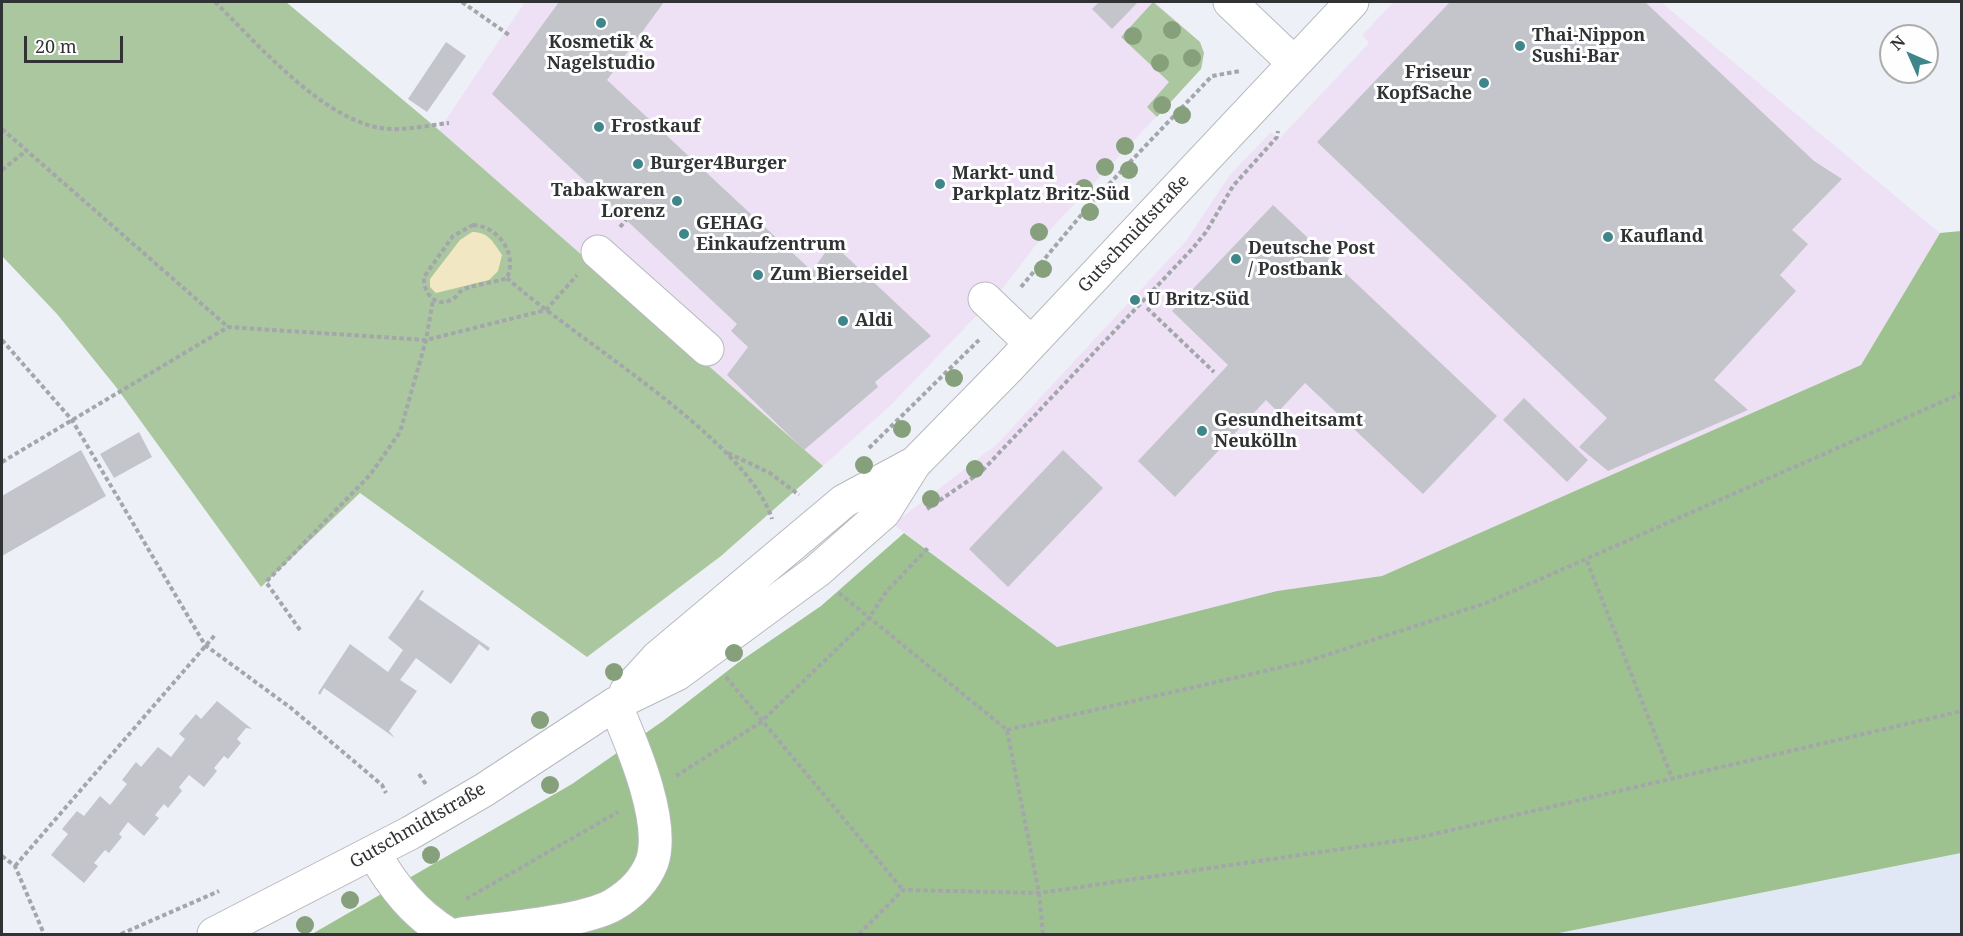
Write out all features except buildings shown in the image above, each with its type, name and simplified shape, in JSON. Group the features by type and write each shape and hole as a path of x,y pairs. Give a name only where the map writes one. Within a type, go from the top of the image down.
{"street":[{"path":"1230,2 1294,63"},
{"name":"Gutschmidtstraße","path":"214,934 374,854 475,795 615,704 677,674 817,571 884,513 914,464 1352,2"},
{"path":"598,252 707,349"},
{"path":"993,306 1031,343"},
{"path":"461,934 571,918 612,906 638,886 652,861 654,836 649,793 615,704"},
{"path":"374,854 390,883 425,921 448,934"}],"path":[{"path":"215,2 276,62 319,98 355,120 389,129 449,123"},
{"path":"462,2 509,35"},
{"path":"945,373 993,306 1212,76 1294,63"},
{"path":"926,510 981,472 1117,331 1206,232 1222,200 1277,137 1278,128"},
{"path":"2,129 228,327"},
{"path":"2,170 26,151"},
{"path":"473,225 494,231 507,250 512,260 507,278 493,284 460,291 454,299 439,303 427,293 424,277 453,236 473,225"},
{"path":"2,462 228,327 426,340 546,310 598,252"},
{"path":"507,278 682,414 728,453 768,504 772,519 778,524"},
{"path":"300,630 266,582 370,475 400,432 426,340 433,300"},
{"path":"1147,308 1214,372"},
{"path":"2,340 72,420 205,645 291,708 382,785 386,793"},
{"path":"1007,730 1308,661 1486,603 1587,561 1962,393"},
{"path":"728,453 770,473 800,496"},
{"path":"869,618 886,592 928,548"},
{"path":"1587,561 1672,778"},
{"path":"830,586 1007,730 1039,893 1043,934"},
{"path":"15,866 215,635"},
{"path":"719,669 903,890"},
{"path":"859,934 903,890 1039,893 1417,838 1962,711"},
{"path":"419,774 428,789"},
{"path":"2,856 15,866 44,934"},
{"path":"121,934 224,889"}],"shaded area":[{"path":"525,2 1155,2 1200,42 1203,63 1201,69 1035,246 1003,288 891,405 823,466 439,130"},
{"path":"1394,2 1661,2 1940,233 1861,365 1382,576 1277,591 1057,647 893,524 997,444 1186,241 1229,176 1271,132 1279,139 1369,43 1362,35"},
{"path":"1961,853 1961,934 1554,934"}],"green space":[{"path":"2,2 286,2 439,130 823,466 721,556 587,657 360,493 261,587 116,387 57,314 2,256"},
{"path":"1153,2 1200,42 1204,53 1201,69 1157,117 1147,107 1169,82 1121,37"},
{"path":"1961,231 1961,853 1554,934 312,934 572,784 663,721 739,662 821,606 904,533 1057,647 1277,591 1382,576 1861,365 1940,233"}],"sand":[{"path":"472,232 487,236 502,255 498,271 489,280 436,293 430,287 430,279 460,240"}],"place":[{"name":"Kosmetik & Nagelstudio","path":"601,23"},
{"name":"Thai-Nippon Sushi-Bar","path":"1520,46"},
{"name":"Friseur KopfSache","path":"1484,83"},
{"name":"Frostkauf","path":"599,127"},
{"name":"Burger4Burger","path":"638,164"},
{"name":"Markt- und Parkplatz Britz-Süd","path":"940,184"},
{"name":"Tabakwaren Lorenz","path":"677,201"},
{"name":"GEHAG Einkaufzentrum","path":"684,234"},
{"name":"Kaufland","path":"1608,237"},
{"name":"Deutsche Post / Postbank","path":"1236,259"},
{"name":"Zum Bierseidel","path":"758,275"},
{"name":"U Britz-Süd","path":"1135,300"},
{"name":"Aldi","path":"843,321"},
{"name":"Gesundheitsamt Neukölln","path":"1202,431"}]}
